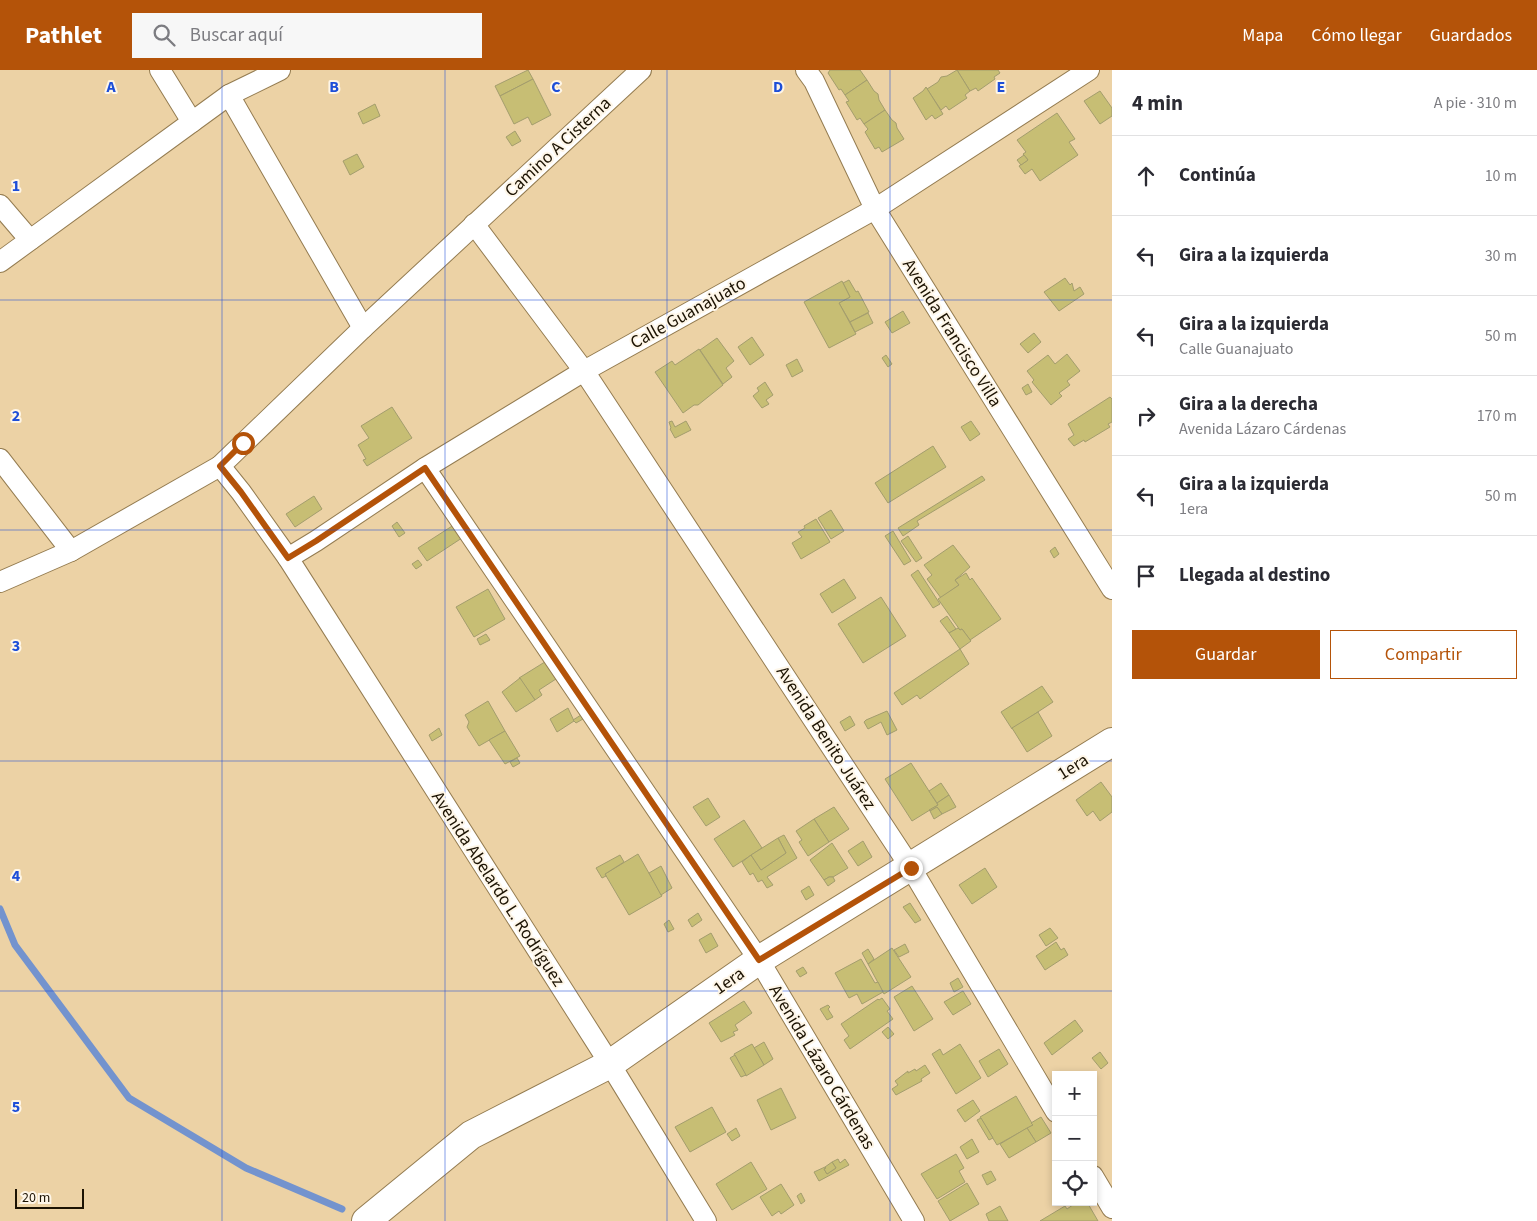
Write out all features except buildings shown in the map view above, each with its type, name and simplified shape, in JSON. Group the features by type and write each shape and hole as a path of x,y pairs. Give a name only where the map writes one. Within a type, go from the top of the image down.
{"main road":[{"name":"1era","path":"366,1221 471,1135 610,1064 759,960 911,868 1112,742"}],"street":[{"path":"160,70 192,122"},
{"path":"0,262 230,95 280,70"},
{"name":"Camino A Cisterna","path":"0,582 71,551 220,466 363,328 640,70"},
{"name":"Avenida Francisco Villa","path":"806,70 814,81 875,209 1112,589"},
{"name":"Calle Guanajuato","path":"288,558 425,468 584,371 875,209 1089,70"},
{"path":"230,95 363,328"},
{"path":"0,205 30,240"},
{"name":"Avenida Benito Juárez","path":"474,224 584,371 911,868 1052,1105"},
{"path":"0,459 71,551"},
{"name":"Avenida Abelardo L. Rodríguez","path":"220,466 288,558 610,1064 706,1221"},
{"name":"Avenida Lázaro Cárdenas","path":"425,468 759,960 914,1221"},
{"path":"1097,1183 1112,1208"}],"waterway":[{"path":"0,909 15,945 129,1098 246,1168 342,1209"}],"route":[{"path":"243,443 220,466 288,558 425,468 759,960 911,868"}]}
